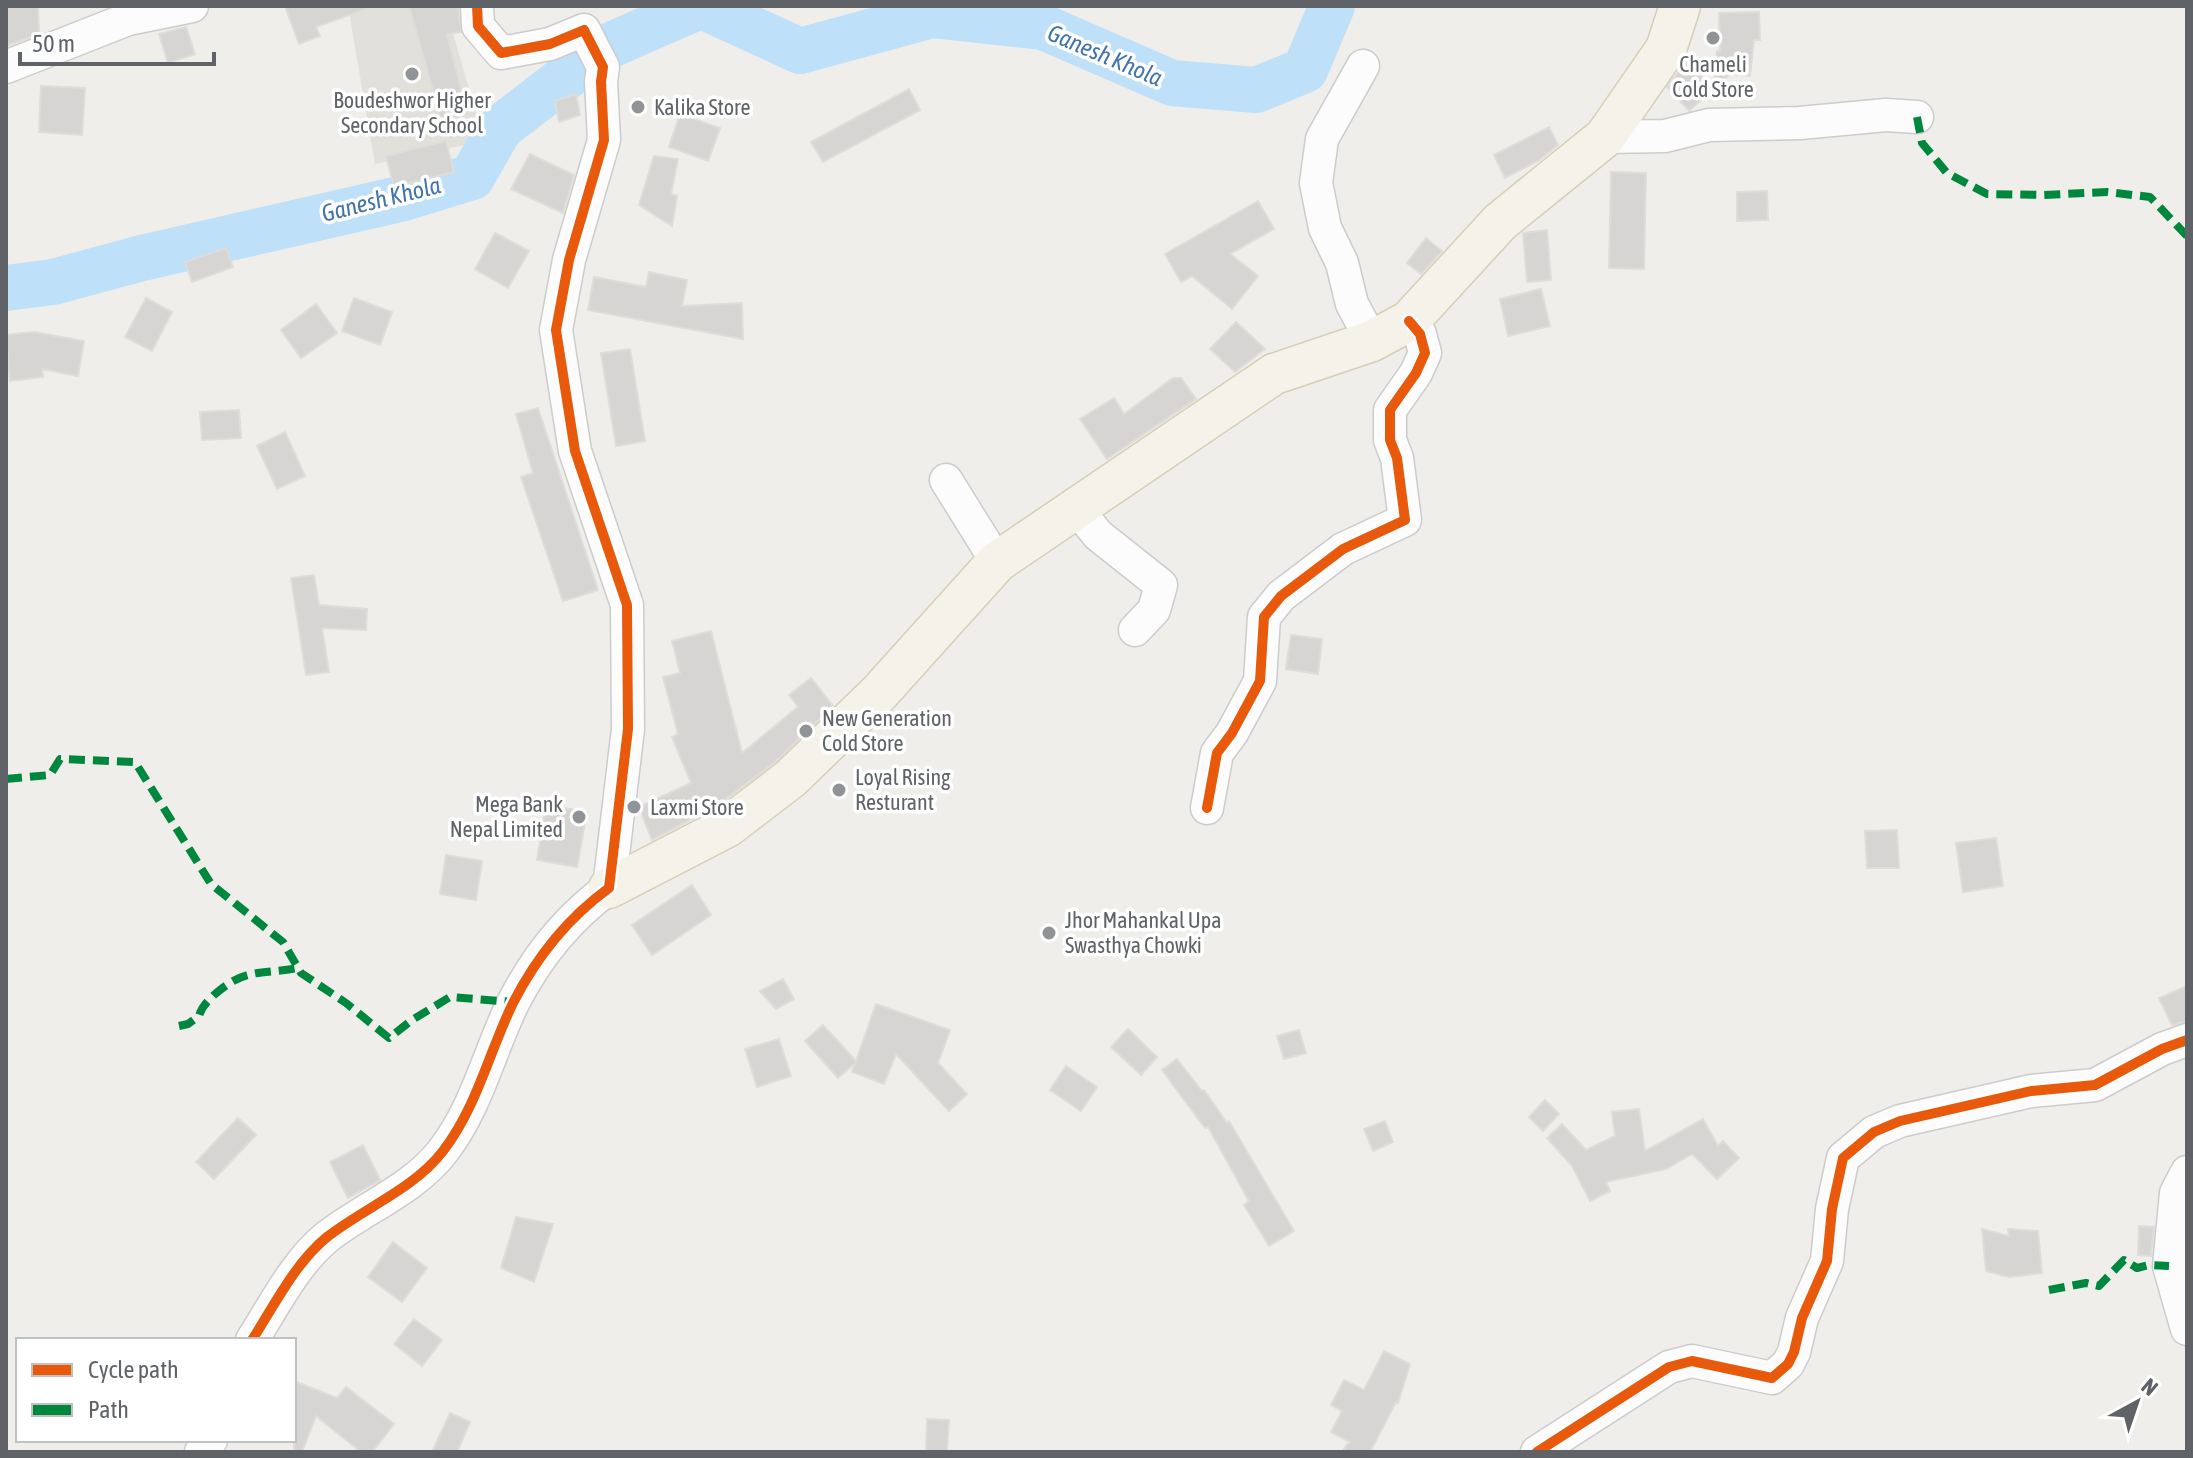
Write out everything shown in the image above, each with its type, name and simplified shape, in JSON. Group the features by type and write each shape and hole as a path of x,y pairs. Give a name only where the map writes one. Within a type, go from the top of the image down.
{"main road":[{"path":"609,888 727,827 790,779 879,693 997,562 1274,374 1372,341 1409,321 1500,222 1605,137 1666,49 1680,6"}],"street":[{"path":"6,67 128,19 192,6"},
{"path":"253,1338 296,1273 324,1240 366,1209 423,1174 443,1152 463,1122 514,1002 556,936 593,899 609,888 628,729 627,605 575,451 556,330 569,260 604,140 603,67 584,30 550,44 501,53 478,26 477,6"},
{"path":"1363,66 1322,139 1316,183 1325,228 1342,263 1352,304 1372,341"},
{"path":"1605,137 1665,136 1709,125 1800,123 1886,115 1917,117"},
{"path":"1207,808 1217,753 1232,733 1260,681 1264,617 1281,596 1331,557 1369,535 1405,520 1397,458 1390,440 1390,410 1416,373 1425,353 1420,334 1409,321"},
{"path":"946,480 997,562"},
{"path":"1077,509 1098,535 1161,585 1154,610 1135,630"},
{"path":"1537,1452 1669,1367 1692,1361 1772,1378 1788,1364 1802,1318 1827,1261 1832,1209 1843,1158 1874,1132 1900,1121 2031,1091 2095,1085 2162,1049 2187,1040"},
{"path":"2187,1172 2176,1193 2169,1266 2187,1329"}],"shaded area":[{"name":"Boudeshwor Higher Secondary School","path":"348,6 445,6 484,141 375,164"}],"building":[{"path":"7,6 38,6 39,34 6,46"},
{"path":"285,6 366,6 366,9 316,27 320,36 299,44"},
{"path":"409,6 458,6 461,32 447,34 467,113 442,122"},
{"path":"1759,12 1760,40 1754,40 1750,76 1730,74 1714,89 1717,51 1720,51 1719,13"},
{"path":"186,27 195,54 168,63 159,34"},
{"path":"1687,61 1713,89 1689,111 1667,87"},
{"path":"41,86 85,88 82,135 39,132"},
{"path":"909,89 920,110 823,162 811,142"},
{"path":"576,94 580,115 559,122 555,101"},
{"path":"680,114 720,128 708,161 669,147"},
{"path":"1549,127 1558,145 1538,161 1505,178 1494,155"},
{"path":"446,141 454,172 394,187 386,156"},
{"path":"530,154 574,175 563,213 511,189"},
{"path":"654,156 678,159 671,194 677,196 672,226 639,205"},
{"path":"1611,172 1646,173 1644,269 1609,268"},
{"path":"1767,191 1768,220 1737,221 1737,192"},
{"path":"1258,201 1274,229 1230,254 1258,276 1232,309 1192,276 1181,282 1165,254"},
{"path":"1547,230 1551,280 1527,282 1523,233"},
{"path":"495,233 529,251 508,288 475,269"},
{"path":"1426,238 1442,251 1421,274 1407,263"},
{"path":"226,248 233,267 192,282 185,262"},
{"path":"649,272 687,280 682,306 742,303 743,339 588,310 594,277 646,287"},
{"path":"1541,289 1550,326 1508,336 1500,299"},
{"path":"146,298 172,312 152,351 125,337"},
{"path":"354,298 392,312 380,345 342,331"},
{"path":"316,304 337,333 301,358 281,330"},
{"path":"1236,322 1265,349 1235,372 1210,349"},
{"path":"34,332 84,341 78,376 42,369 43,377 10,381 6,335"},
{"path":"630,349 645,441 616,446 601,353"},
{"path":"1173,378 1181,378 1196,399 1107,459 1080,419 1114,398 1124,414"},
{"path":"538,408 598,590 563,601 521,477 533,473 516,414"},
{"path":"239,410 241,438 202,440 200,412"},
{"path":"285,432 305,476 277,489 257,446"},
{"path":"314,575 319,605 367,609 366,630 322,628 329,672 306,675 291,578"},
{"path":"711,631 742,753 798,707 789,695 811,678 833,706 775,762 715,807 652,840 639,807 691,783 672,737 678,734 663,677 680,673 672,641"},
{"path":"1291,635 1322,639 1318,674 1286,669"},
{"path":"546,805 587,812 577,867 537,860"},
{"path":"1897,830 1899,868 1867,868 1865,831"},
{"path":"1996,838 2003,886 1963,892 1956,843"},
{"path":"446,855 482,861 476,900 440,894"},
{"path":"692,885 711,915 652,955 632,925"},
{"path":"783,979 794,999 776,1009 760,991"},
{"path":"2187,986 2187,1021 2172,1025 2159,998"},
{"path":"876,1004 950,1030 938,1063 967,1094 949,1111 896,1054 884,1084 852,1072 855,1063 838,1078 805,1041 823,1025 856,1061"},
{"path":"1128,1029 1157,1057 1141,1075 1111,1047"},
{"path":"1299,1030 1306,1053 1284,1059 1277,1036"},
{"path":"779,1039 791,1076 757,1087 745,1049"},
{"path":"1177,1059 1227,1123 1229,1121 1294,1231 1269,1246 1244,1205 1249,1201 1208,1127 1205,1128 1162,1070"},
{"path":"1066,1066 1097,1087 1081,1111 1050,1090"},
{"path":"1545,1100 1559,1114 1543,1131 1529,1117"},
{"path":"1639,1109 1645,1151 1703,1119 1718,1146 1723,1141 1739,1158 1717,1179 1692,1154 1666,1169 1606,1182 1610,1191 1590,1201 1572,1166 1547,1138 1562,1124 1586,1150 1615,1136 1612,1112"},
{"path":"238,1118 256,1135 214,1179 196,1162"},
{"path":"1385,1121 1393,1142 1373,1151 1364,1129"},
{"path":"363,1145 380,1180 348,1198 330,1162"},
{"path":"516,1217 553,1224 534,1282 501,1268"},
{"path":"2139,1226 2154,1227 2151,1256 2138,1255"},
{"path":"1982,1229 2009,1236 2008,1229 2038,1231 2042,1273 2009,1277 1986,1271"},
{"path":"393,1242 427,1268 402,1302 368,1277"},
{"path":"414,1319 442,1340 422,1366 394,1344"},
{"path":"1384,1351 1410,1364 1398,1403 1370,1452 1341,1452 1350,1442 1331,1432 1342,1411 1331,1405 1344,1380 1364,1390"},
{"path":"296,1382 337,1398 346,1387 394,1424 372,1452 361,1452 316,1416 302,1452 294,1452"},
{"path":"450,1413 470,1422 457,1452 432,1452"},
{"path":"927,1419 949,1420 947,1452 926,1452"}],"waterway":[{"name":"Ganesh Khola","path":"6,288 53,282 142,258 404,198 472,177 500,128 604,48 700,6"},
{"name":"Ganesh Khola","path":"702,6 800,51 932,15 1043,27 1172,83 1256,90 1305,70 1332,6"}],"marked path":[{"path":"1917,117 1922,143 1947,173 1987,194 2107,192 2150,197 2187,236"},
{"path":"6,779 50,775 60,759 135,762 211,884 283,942 301,973 346,1003 389,1038 450,997 514,1002"},
{"path":"179,1026 199,1016 209,1000 235,980 298,968"},
{"path":"2049,1290 2086,1283 2099,1286 2124,1260 2137,1268 2169,1266"}],"cycle path":[{"path":"253,1338 315,1247 418,1176 443,1151 474,1098 504,1022 532,970 567,925 609,888 628,729 627,605 575,451 556,330 569,260 604,140 603,67 584,30 550,44 501,53 478,26 477,6"},
{"path":"1207,808 1217,753 1232,733 1260,681 1264,617 1281,596 1343,549 1405,520 1397,458 1390,440 1390,410 1416,373 1425,353 1420,334 1409,321"},
{"path":"1537,1452 1669,1367 1692,1361 1772,1378 1788,1364 1802,1318 1827,1261 1832,1209 1843,1158 1874,1132 1900,1121 2031,1091 2095,1085 2162,1049 2187,1040"}],"place":[{"name":"Chameli Cold Store","path":"1713,38"},
{"name":"Boudeshwor Higher Secondary School","path":"412,74"},
{"name":"Kalika Store","path":"638,107"},
{"name":"New Generation Cold Store","path":"806,731"},
{"name":"Loyal Rising Resturant","path":"839,790"},
{"name":"Laxmi Store","path":"634,807"},
{"name":"Mega Bank Nepal Limited","path":"579,817"},
{"name":"Jhor Mahankal Upa Swasthya Chowki","path":"1049,933"}]}
